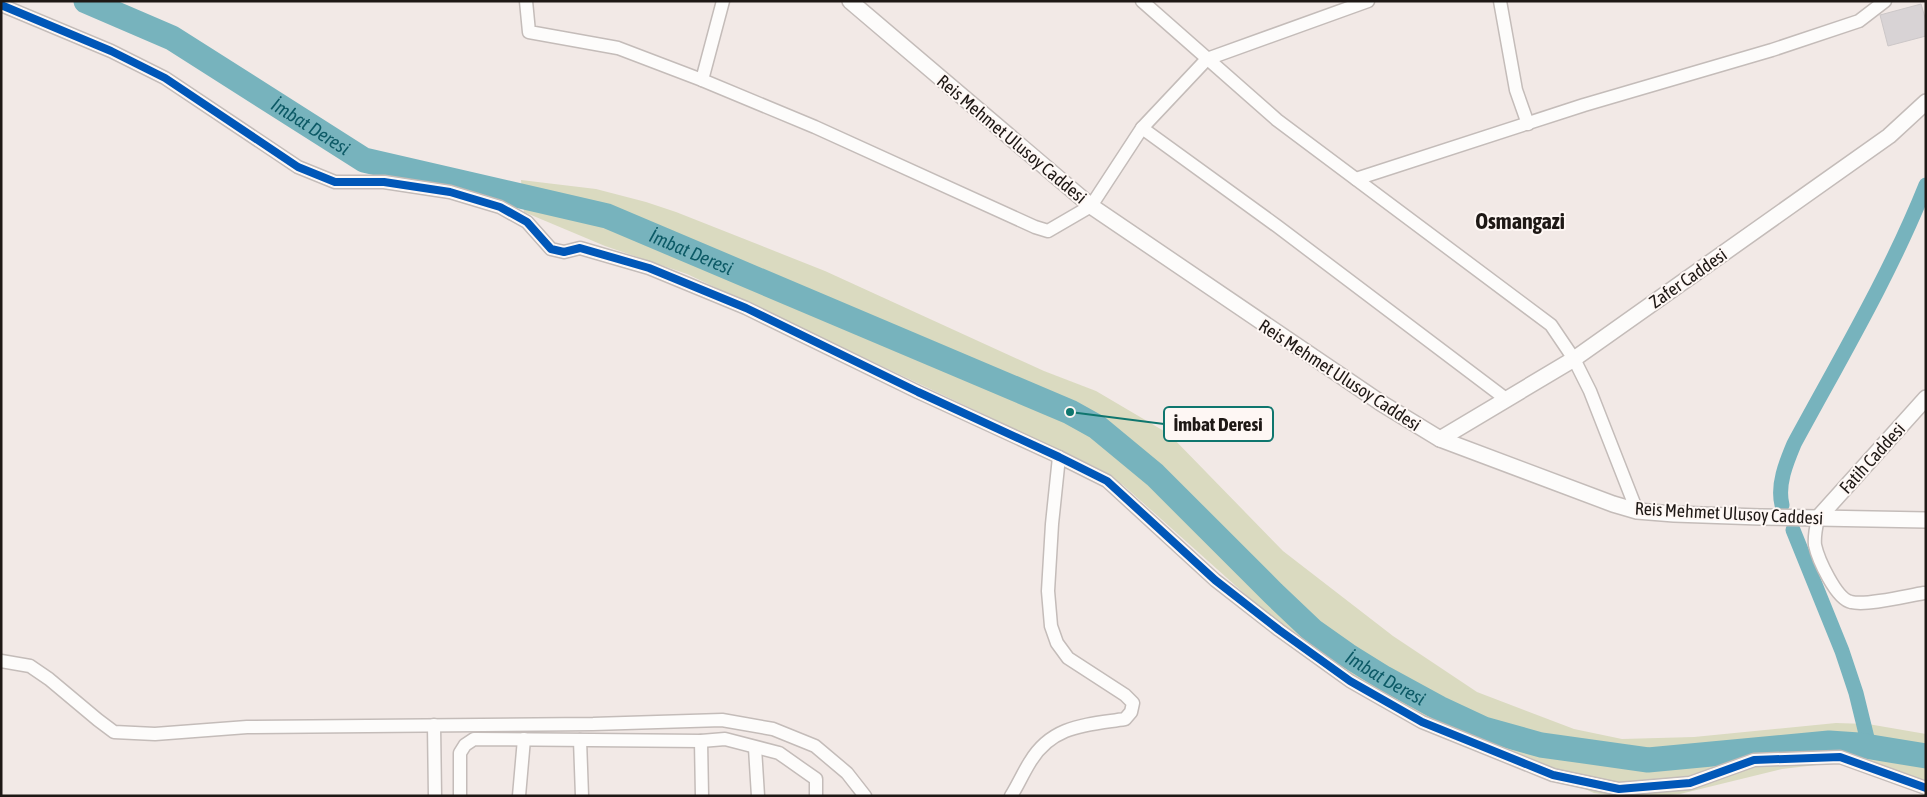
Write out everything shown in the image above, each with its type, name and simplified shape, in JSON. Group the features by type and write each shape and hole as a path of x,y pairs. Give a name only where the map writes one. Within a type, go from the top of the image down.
{"street":[{"path":"526,1 529,32 618,48 702,80 815,128 1035,227 1048,231 1091,206 1142,128 1207,59 1368,1"},
{"path":"702,80 723,1"},
{"name":"Reis Mehmet Ulusoy Caddesi","path":"850,1 1091,206 1381,403 1440,439 1613,504 1637,511 1719,516 1926,520"},
{"path":"1142,1 1277,120 1551,325 1574,359 1590,391 1637,511"},
{"path":"1500,1 1516,90 1528,124"},
{"path":"1356,179 1584,105 1772,50 1858,21 1885,1"},
{"path":"1,5 111,51 165,78 298,167 335,182 384,182 450,192 500,207 527,222 551,249 564,252 580,248 649,268 746,308 918,392 1059,457 1106,481 1215,580 1279,630 1350,681 1422,722 1553,775 1619,789 1690,783 1754,760 1840,757 1926,788"},
{"name":"Zafer Caddesi","path":"1440,439 1574,359 1889,136 1926,102"},
{"path":"1142,128 1277,226 1506,399"},
{"name":"Fatih Caddesi","path":"1818,518 1926,398"},
{"path":"1011,796 1030,761 1044,743 1063,730 1125,719 1131,712 1133,703 1125,695 1068,658 1057,643 1051,626 1048,591 1059,457"},
{"path":"1818,518 1815,545 1824,570 1842,597 1849,602 1860,603 1924,593"},
{"path":"1,661 30,666 49,679 114,732 155,734 247,727 593,724 722,720 773,729 815,746 847,773 865,796"},
{"path":"434,725 436,796"},
{"path":"460,796 460,754 465,745 474,739 725,740 779,753 816,778 816,796"},
{"path":"519,796 524,739"},
{"path":"580,740 582,796"},
{"path":"701,741 702,796"},
{"path":"755,748 758,796"}],"green space":[{"path":"521,180 596,189 676,212 825,271 1044,371 1096,391 1169,434 1283,551 1393,636 1477,692 1574,729 1622,739 1694,737 1836,723 1868,724 1926,734 1926,783 1842,763 1782,769 1680,794 1637,796 1594,793 1430,719 1353,676 1293,637 1123,485 1095,467 687,274 605,246 524,212"}],"building":[{"path":"1921,4 1926,21 1926,36 1888,46 1880,15"}],"waterway":[{"name":"İmbat Deresi","path":"86,1 172,38 364,160 607,216 1070,412 1097,427 1155,475 1313,631 1384,678 1439,708 1484,729 1541,745 1648,760 1829,743 1859,745 1926,756"},
{"path":"1782,505 1781,482 1794,444 1881,284 1926,185"},
{"path":"1793,530 1842,651 1856,693 1869,746"}],"cycle path":[{"path":"1,5 111,51 165,78 298,167 335,182 384,182 450,192 500,207 527,222 551,249 564,252 580,248 649,268 746,308 1107,481 1215,580 1279,630 1350,681 1422,722 1553,775 1619,789 1690,783 1754,760 1840,757 1926,788"}],"place":[{"name":"İmbat Deresi","path":"1070,412"}],"district":[{"name":"Osmangazi","path":"1520,221"}]}
